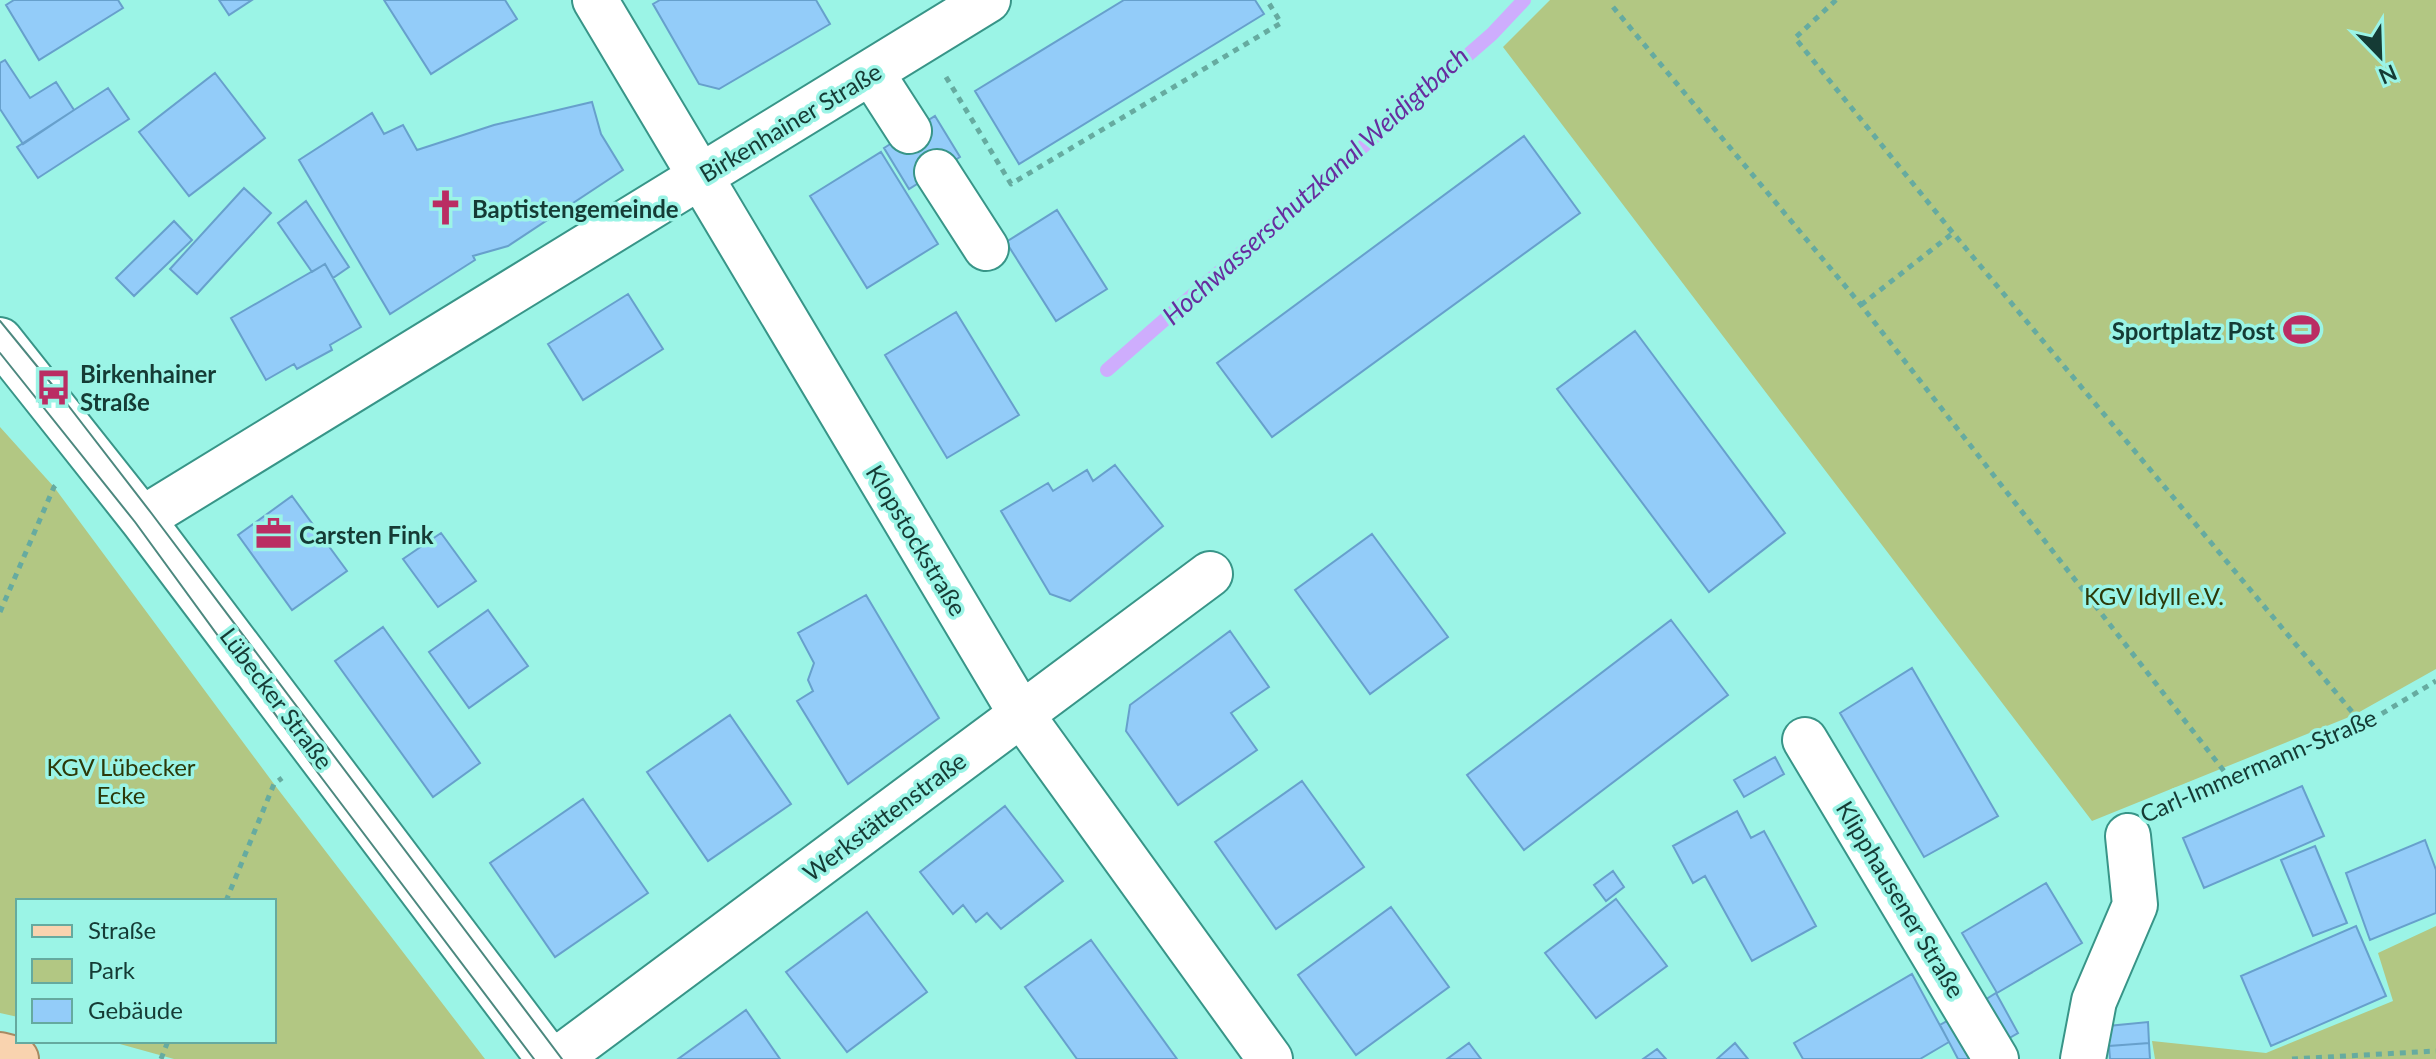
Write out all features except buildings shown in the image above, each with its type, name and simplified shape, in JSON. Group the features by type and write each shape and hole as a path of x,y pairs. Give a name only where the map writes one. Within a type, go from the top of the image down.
{"main road":[{"path":"0,1055 16,1059"}],"street":[{"name":"Klopstockstraße","path":"595,0 1021,714 1270,1059"},
{"name":"Birkenhainer Straße","path":"142,519 988,0"},
{"path":"871,72 909,131"},
{"path":"937,172 986,248"},
{"name":"Lübecker Straße","path":"0,340 142,519 549,1059"},
{"name":"Werkstättenstraße","path":"558,1059 1210,574"},
{"name":"Klipphausener Straße","path":"1805,740 1996,1059"},
{"name":"Carl-Immermann-Straße","path":"2083,1059 2094,1001 2135,905 2128,836"}],"path":[{"path":"923,40 1011,184 1281,23 1267,0"},
{"path":"1836,0 1795,38 1953,233 2363,725"},
{"path":"1613,7 1861,305 2231,780"},
{"path":"1861,305 1953,233"},
{"path":"0,612 54,487 93,457"},
{"name":"Carl-Immermann-Straße","path":"2128,836 2130,820 2363,725 2436,681"},
{"path":"227,899 274,784 318,751"},
{"path":"2292,1059 2436,1051"}],"green space":[{"name":"KGV Idyll e.V.","path":"1550,0 2436,0 2436,669 2354,715 2092,821 1503,47"},
{"name":"KGV Lübecker Ecke","path":"0,427 54,487 274,784 485,1059 174,1059 116,1043 276,1043 276,899 16,899 16,1017 0,1013"},
{"path":"2436,926 2436,1059 2155,1059 2152,1041 2266,1053 2393,1001 2378,953"}],"waterway":[{"name":"Hochwasserschutzkanal Weidigtbach","path":"1107,370 1492,34 1524,0"}],"tram line":[{"path":"0,321 152,514 562,1059"},
{"path":"0,353 135,522 318,773 534,1059"}],"place":[{"name":"Baptistengemeinde","path":"446,208"},
{"name":"Sportplatz Post","path":"2301,330"},
{"name":"Birkenhainer Straße","path":"54,387"},
{"name":"Carsten Fink","path":"273,534"}]}
